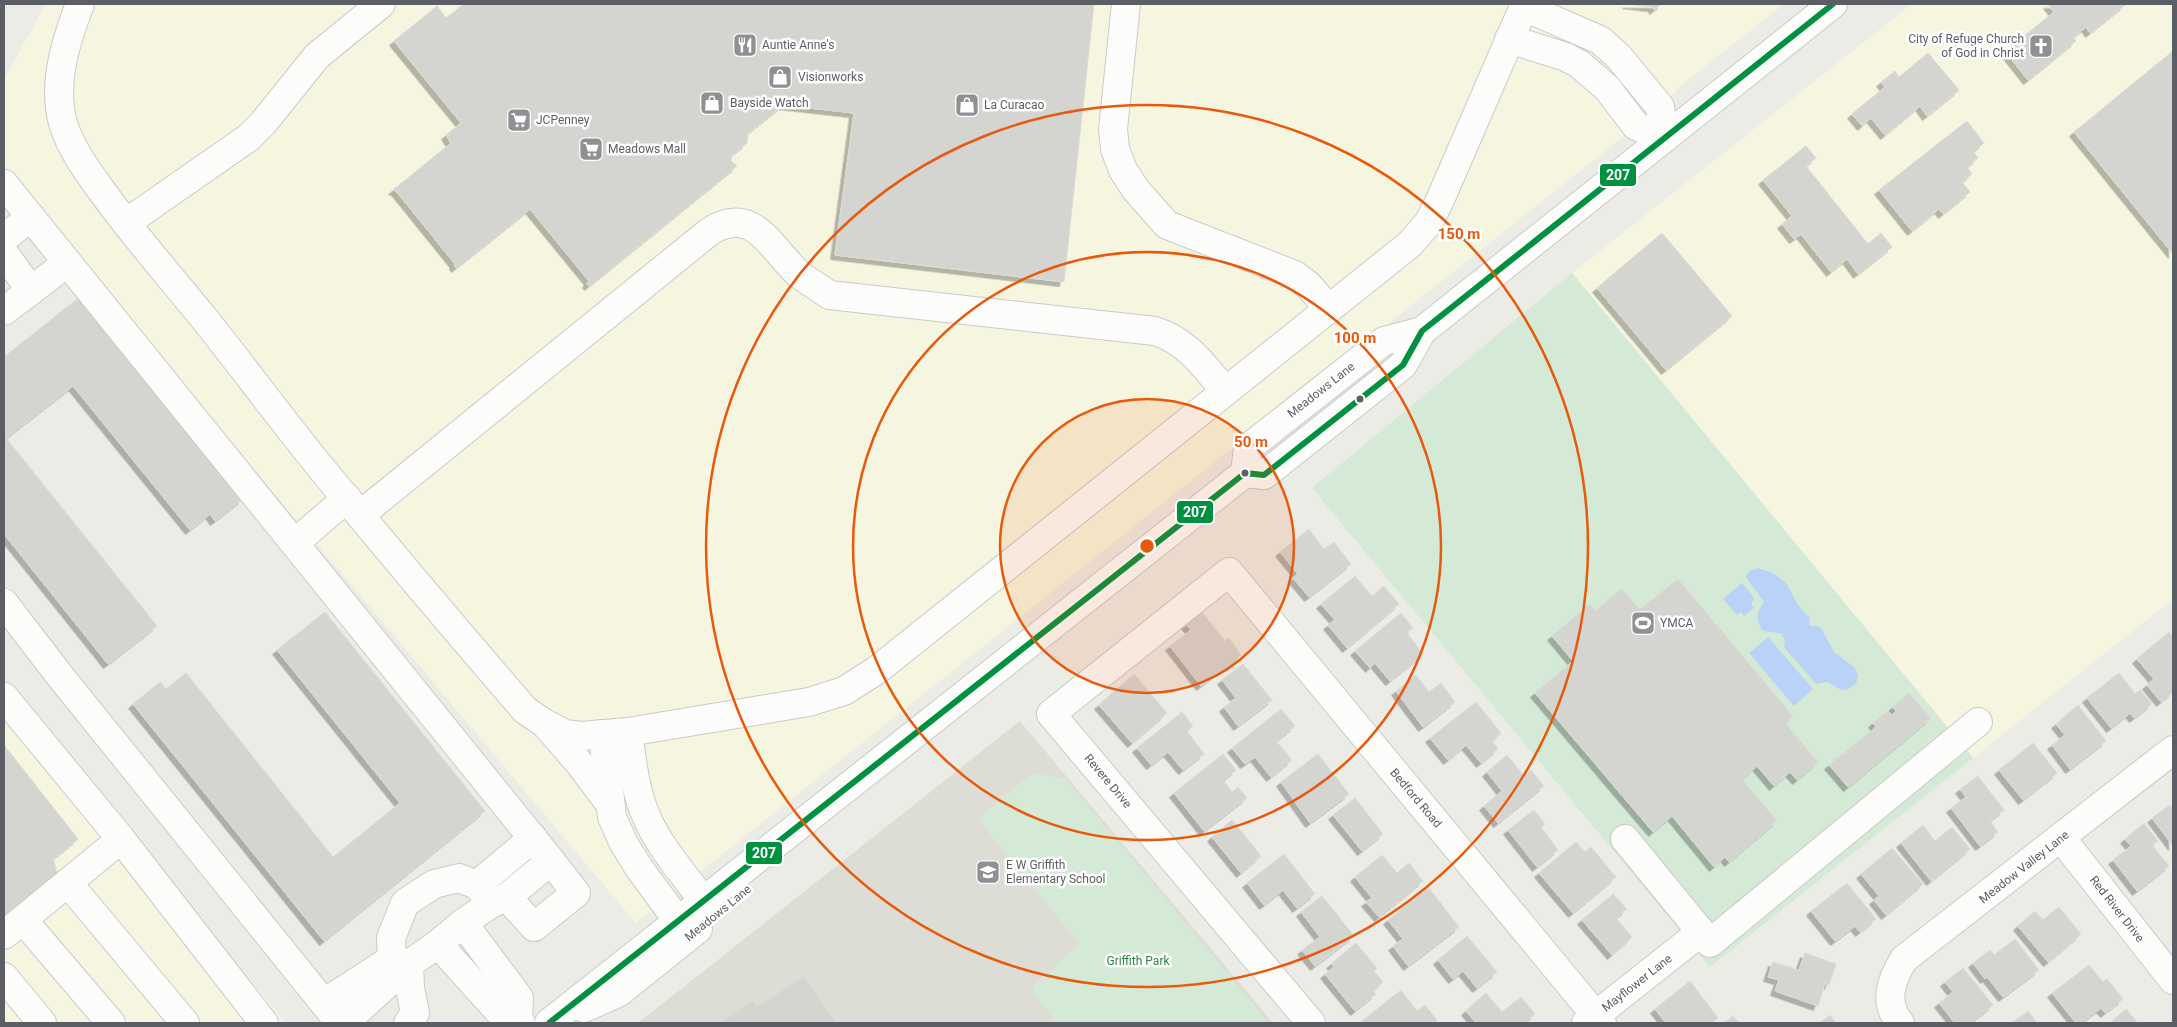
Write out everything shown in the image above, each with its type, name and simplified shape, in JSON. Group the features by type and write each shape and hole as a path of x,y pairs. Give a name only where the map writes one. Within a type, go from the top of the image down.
{"street":[{"path":"80,4 66,42 59,80 59,106 69,138 81,160 126,223 353,507 422,591 525,710 565,734 581,736 616,733 809,702 832,695 856,684 1410,244 1429,222 1440,200 1524,5 1600,40 1619,57 1660,107 1664,138"},
{"path":"126,223 248,138 264,122 317,56 381,4"},
{"path":"1126,4 1113,129 1118,160 1129,180 1166,225 1295,275 1308,285 1328,309"},
{"name":"Meadows Lane","path":"550,1023 1245,473 1264,475 1403,365 1422,331 1833,4"},
{"path":"1510,39 1566,56 1579,64 1607,88 1636,126 1664,138"},
{"path":"4,184 576,893 534,927 492,895 459,878 434,884 405,903 391,938 410,988 415,1013 408,1023"},
{"path":"4,238 31,217"},
{"path":"295,543 353,507 709,232 731,222 747,225 764,234 799,274 829,295 1155,331 1184,344 1198,358 1224,391"},
{"path":"4,253 31,291"},
{"path":"4,311 67,263"},
{"name":"Bedford Road","path":"1229,572 1594,1021"},
{"name":"Revere Drive","path":"1229,572 1051,714 1311,1023"},
{"path":"4,603 60,676 336,1017 401,961 438,944 463,923 492,895 533,838"},
{"path":"4,697 121,839 264,1023"},
{"path":"1625,839 1695,937 1710,942 1978,722"},
{"path":"544,723 584,768 609,803"},
{"path":"616,733 609,803 612,817 624,842 678,921"},
{"path":"616,733 635,777 646,818 662,845 703,901"},
{"name":"Meadow Valley Lane","path":"1900,1023 1893,1014 1889,994 1893,976 1904,959 2062,839 2173,750"},
{"name":"Meadows Lane","path":"550,1023 618,993 784,860 864,774"},
{"path":"111,1023 13,927 121,839"},
{"name":"Red River Drive","path":"2062,839 2173,980"},
{"path":"492,895 551,861"},
{"path":"68,882 185,1023"},
{"path":"438,944 502,1015 520,1022 519,998 463,923"},
{"name":"Mayflower Lane","path":"1594,1021 1695,937"},
{"path":"4,977 42,1023"}],"shaded area":[{"path":"46,4 1784,4 1685,82 1660,107 636,923 4,172 4,79"},
{"path":"1912,4 2173,4 2173,599 1973,758 1572,273"},
{"path":"4,681 286,1023 4,1023"},
{"name":"E W Griffith Elementary School","path":"1020,721 1273,1023 638,1023"}],"green space":[{"name":"YMCA","path":"1572,273 1973,758 1710,967 1312,488"},
{"name":"Griffith Park","path":"1032,773 1065,778 1269,1023 1057,1023 1033,992 1033,986 1079,944 978,819"}],"water":[{"path":"1758,568 1780,578 1786,584 1802,610 1810,617 1809,626 1821,628 1834,652 1854,667 1858,676 1856,684 1848,689 1841,690 1828,682 1816,684 1784,647 1785,640 1781,633 1763,631 1758,616 1764,602 1746,577 1749,571"},
{"path":"1742,583 1754,598 1751,604 1754,608 1744,616 1741,612 1737,615 1723,599"},
{"path":"1768,637 1813,689 1794,706 1749,653"}],"building":[{"name":"Meadows Mall","path":"464,4 1094,4 1064,282 835,255 854,113 783,105 748,133 747,143 732,155 731,161 737,166 589,286 587,283 589,281 530,209 456,268 455,264 396,191 393,190 451,143 446,135 461,123 394,41 437,6 446,18"},
{"path":"1627,4 1662,4 1654,10 1653,7"},
{"name":"City of Refuge Church of God in Christ","path":"2048,4 2125,5 2090,33 2086,27 2073,37 2076,41 2028,80 2005,51 2054,12"},
{"path":"2173,51 2173,254 2074,132"},
{"path":"1928,53 1959,90 1927,116 1920,106 1885,135 1871,118 1862,126 1852,114 1885,87 1881,82 1895,71 1899,77"},
{"path":"1967,121 1984,143 1973,151 1978,158 1967,167 1972,174 1962,182 1970,192 1943,214 1939,209 1912,231 1879,190"},
{"path":"1806,146 1816,158 1806,166 1868,244 1881,233 1892,247 1858,274 1847,259 1831,272 1801,234 1794,239 1782,224 1792,216 1763,180"},
{"path":"1662,233 1732,316 1666,370 1597,288"},
{"path":"81,296 243,499 215,521 210,514 190,530 73,386 6,438 157,626 108,664 4,534 4,357"},
{"path":"1309,529 1324,549 1334,542 1351,564 1309,597 1293,578 1298,574 1280,552"},
{"path":"1355,576 1372,596 1384,586 1399,604 1347,648 1328,625 1335,620 1321,604"},
{"name":"YMCA","path":"1678,579 1793,716 1785,723 1818,762 1797,780 1790,772 1774,786 1757,766 1742,779 1777,821 1729,862 1725,857 1714,867 1672,816 1653,832 1535,693 1573,661 1552,636 1590,604 1595,611 1621,589 1640,609"},
{"path":"325,612 485,811 324,941 133,704 160,682 166,689 186,673 333,857 400,803 277,650"},
{"path":"1202,612 1225,641 1229,638 1241,655 1201,686 1170,646 1191,630 1186,625"},
{"path":"1401,613 1413,628 1407,633 1423,654 1390,681 1375,663 1370,668 1355,651"},
{"path":"2169,632 2173,637 2173,692 2161,702 2147,685 2154,679 2137,659"},
{"path":"1243,664 1272,700 1238,726 1224,707 1236,698 1222,680"},
{"path":"2119,673 2135,694 2140,690 2152,704 2134,718 2130,713 2111,728 2087,698"},
{"path":"1134,674 1167,713 1132,743 1099,705"},
{"path":"1416,675 1429,692 1441,683 1455,702 1423,727 1396,691"},
{"path":"1909,693 1931,718 1848,787 1829,765 1876,727 1873,723 1888,711 1892,715 1896,711 1893,707"},
{"path":"1476,702 1501,733 1492,741 1498,749 1481,763 1466,745 1448,760 1430,738"},
{"path":"2078,705 2106,741 2070,769 2052,745 2065,735 2056,724"},
{"path":"1281,709 1295,726 1276,741 1292,760 1271,777 1255,757 1245,764 1232,748"},
{"path":"1182,712 1193,726 1187,731 1204,754 1183,770 1168,752 1151,765 1137,748"},
{"path":"2033,743 2057,773 2023,800 1999,770"},
{"path":"4,745 78,839 53,859 59,878 4,923"},
{"path":"1223,754 1236,770 1223,780 1232,792 1238,787 1247,798 1204,831 1174,793"},
{"path":"1318,754 1349,794 1310,823 1281,782"},
{"path":"1507,755 1524,776 1531,770 1544,786 1498,823 1484,806 1502,791 1487,772"},
{"path":"1978,776 2004,810 1990,821 1998,832 1980,846 1951,808 1966,797 1960,789"},
{"path":"1355,798 1383,834 1362,851 1333,815"},
{"path":"2170,805 2173,810 2173,846 2152,818"},
{"path":"1534,810 1545,824 1541,827 1558,850 1537,867 1508,830"},
{"path":"1232,820 1261,856 1241,873 1212,837"},
{"path":"2144,823 2158,841 2152,845 2169,866 2137,891 2113,860 2131,846 2125,839"},
{"path":"1923,825 1935,841 1952,827 1970,849 1931,881 1901,843"},
{"path":"1576,842 1585,852 1591,847 1616,877 1573,913 1539,873"},
{"path":"1892,848 1923,884 1886,915 1874,900 1879,896 1861,874"},
{"path":"1284,854 1315,894 1297,908 1283,890 1264,905 1247,883"},
{"path":"1382,855 1397,873 1409,863 1423,881 1379,917 1366,902 1372,898 1355,877"},
{"path":"1847,883 1876,919 1860,932 1855,926 1835,941 1811,911"},
{"path":"1429,888 1459,927 1408,966 1393,946 1403,939 1388,920"},
{"path":"1613,894 1627,909 1616,918 1632,937 1612,955 1582,920"},
{"path":"1322,896 1354,936 1315,966 1302,950 1320,937 1301,912"},
{"path":"2059,907 2081,934 2048,962 2018,926 2035,911 2043,920"},
{"path":"1467,936 1497,972 1477,988 1463,971 1453,979 1438,960"},
{"path":"2015,939 2039,970 2003,997 1987,977 1985,979 1973,963 1990,950 1994,955"},
{"path":"1356,943 1377,968 1374,971 1383,982 1373,991 1376,994 1355,1011 1325,974 1334,967 1331,964"},
{"path":"1805,953 1836,964 1829,985 1825,983 1818,1006 1775,991 1779,980 1768,977 1773,962 1799,970"},
{"path":"2089,965 2103,982 2107,979 2123,999 2105,1013 2101,1008 2081,1023 2076,1023 2052,993"},
{"path":"1963,968 1993,1005 1970,1023 1955,1023 1939,1003 1953,992 1945,982"},
{"path":"804,976 836,1023 720,1023 753,1001 757,1007"},
{"path":"1690,981 1718,1018 1711,1023 1666,1023 1655,1009"},
{"path":"1401,990 1417,1011 1425,1005 1437,1020 1434,1023 1364,1023 1362,1021"},
{"path":"1486,993 1502,1012 1521,997 1535,1014 1524,1023 1476,1023 1466,1011"},
{"path":"2126,1009 2138,1023 2110,1023"},
{"path":"2028,1011 2037,1023 2012,1023"},
{"path":"1830,1015 1836,1023 1820,1023"},
{"path":"1733,1016 1739,1023 1724,1023"}],"transit line":[{"name":"207","path":"549,1023 1245,473 1264,475 1403,365 1422,331 1833,4"}],"place":[{"name":"Auntie Anne's","path":"745,45"},
{"name":"City of Refuge Church of God in Christ","path":"2041,46"},
{"name":"Visionworks","path":"780,77"},
{"name":"Bayside Watch","path":"712,103"},
{"name":"La Curacao","path":"967,105"},
{"name":"JCPenney","path":"519,120"},
{"name":"Meadows Mall","path":"591,149"},
{"name":"YMCA","path":"1643,623"},
{"name":"E W Griffith Elementary School","path":"988,872"}]}
